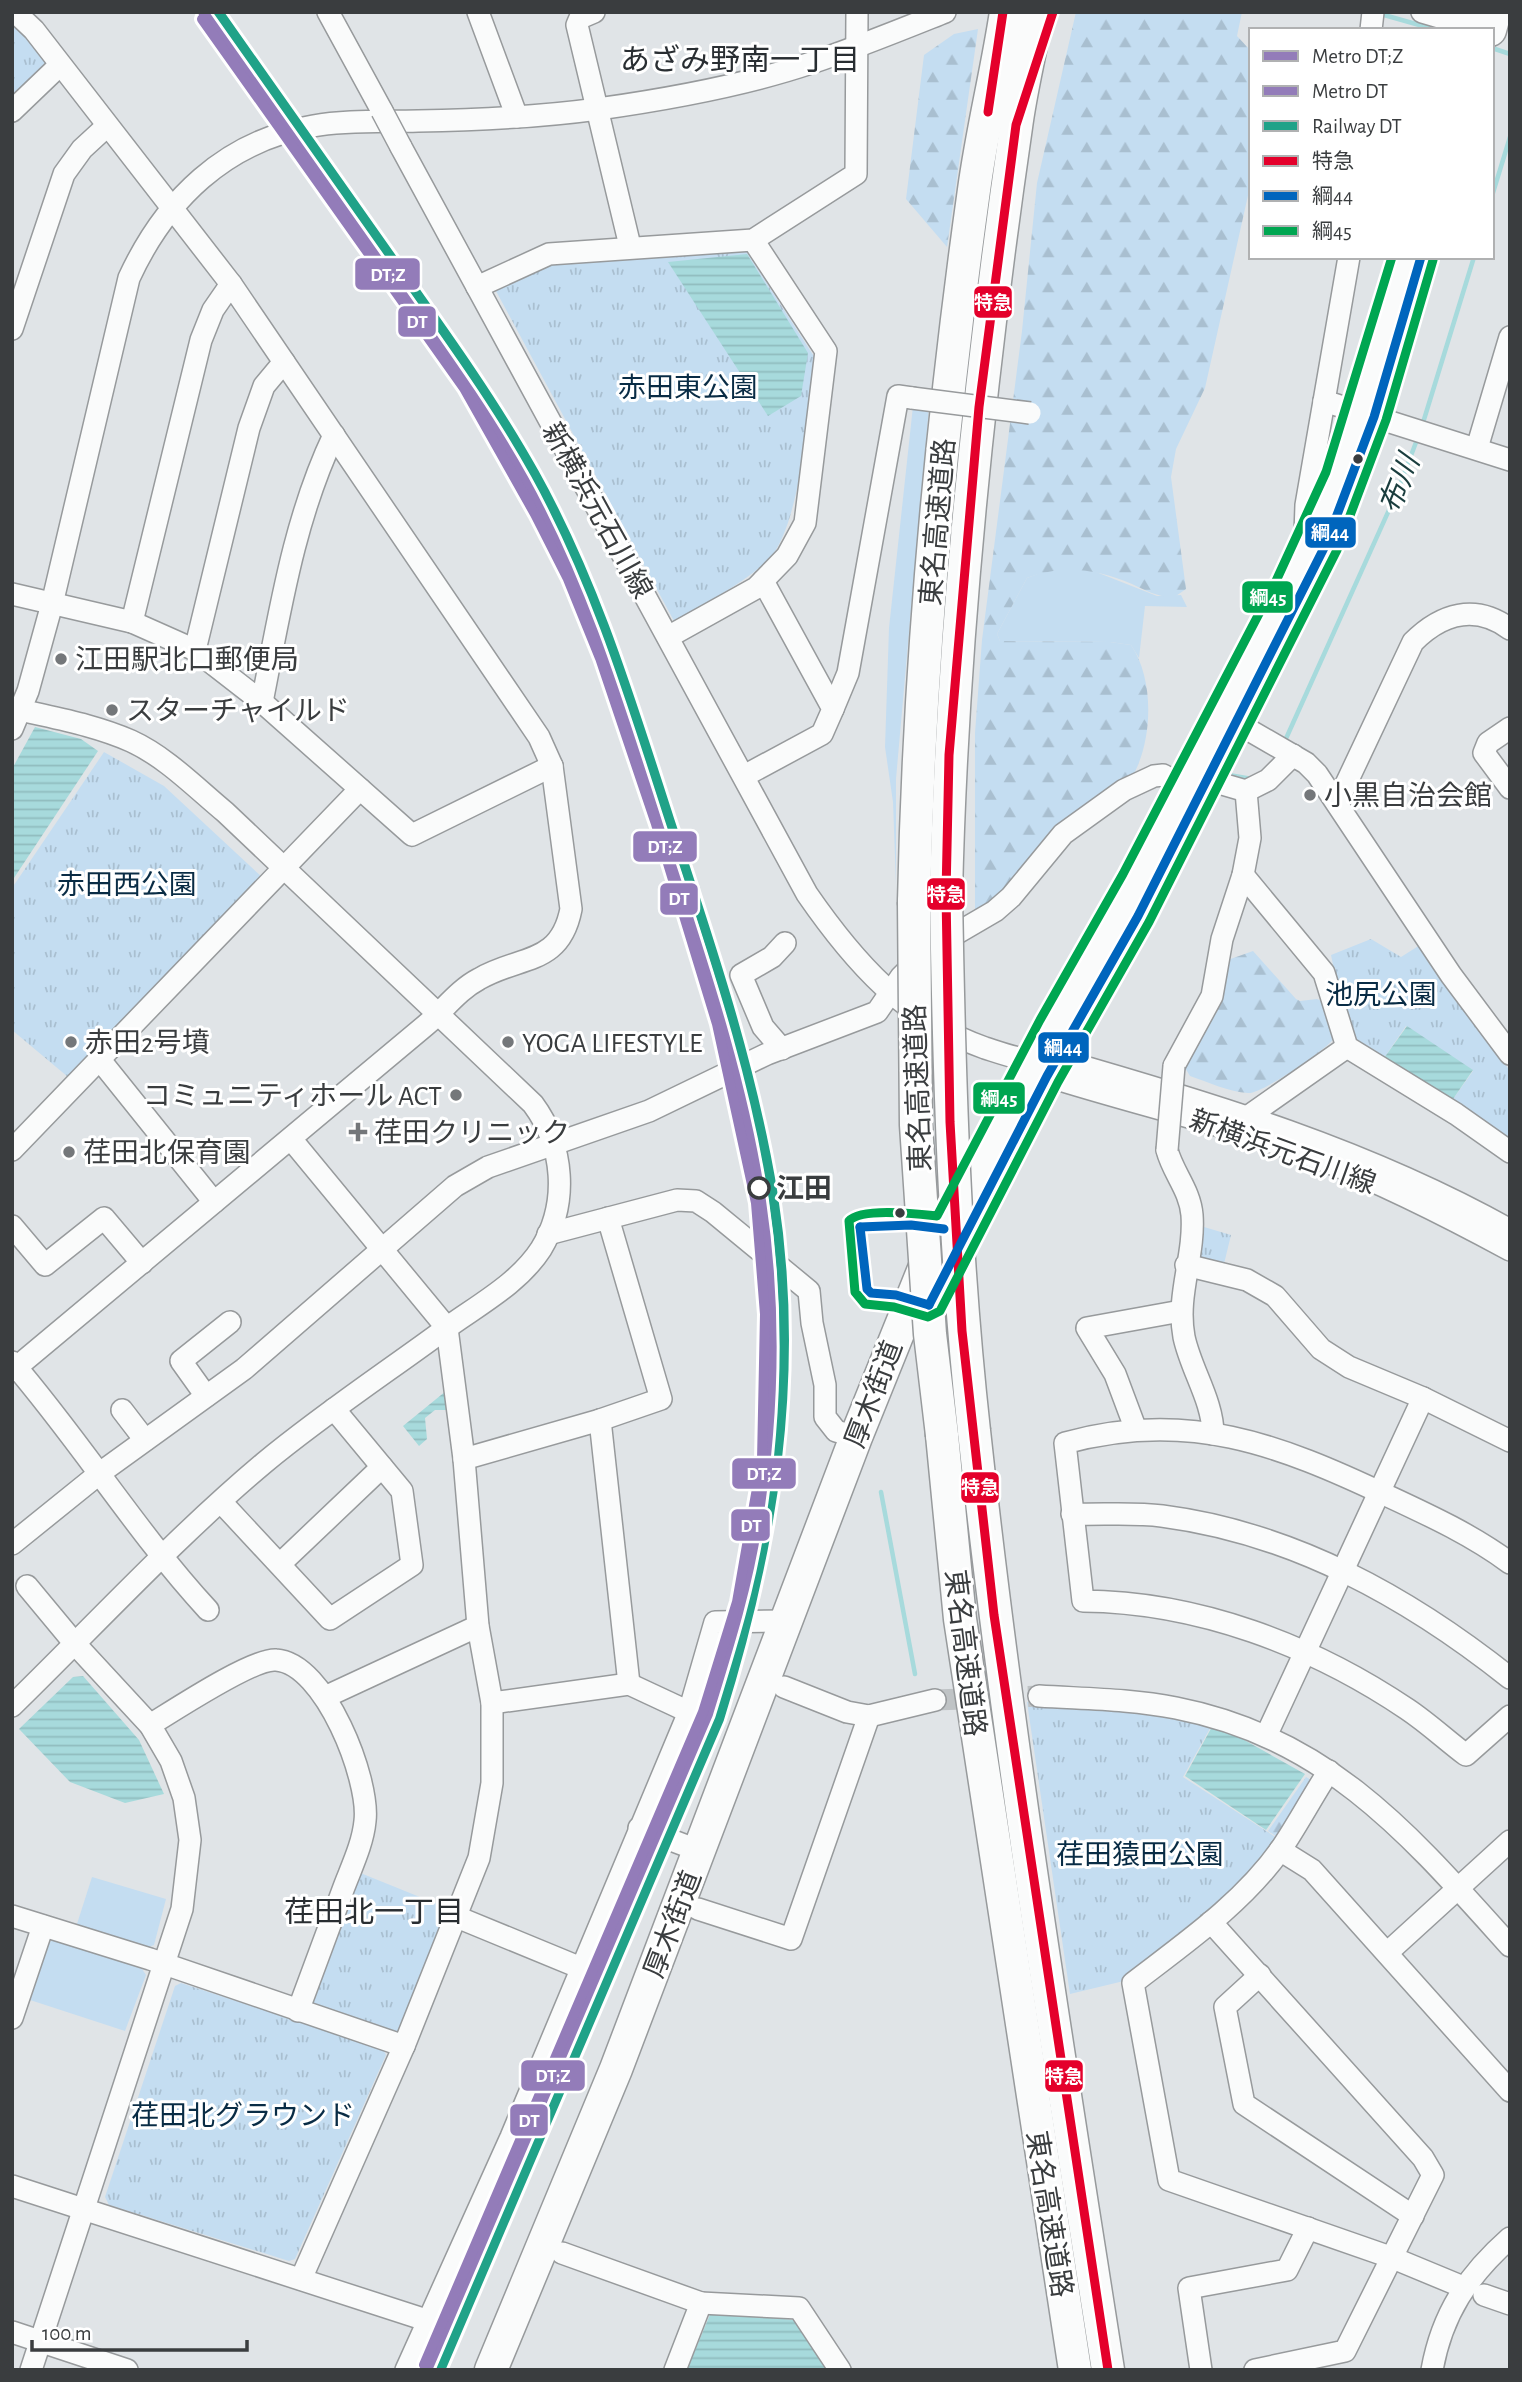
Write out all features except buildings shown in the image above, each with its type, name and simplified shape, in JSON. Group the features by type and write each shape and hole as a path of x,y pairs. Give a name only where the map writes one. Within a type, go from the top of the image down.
{"highway":[{"name":"東名高速道路","path":"1035,20 1016,125 979,407 950,741 946,894 952,1184 962,1331 994,1615 1029,1863 1108,2370"},
{"name":"東名高速道路","path":"1004,24 974,188 947,417 925,656 914,902 916,1125 930,1334 960,1619 1075,2370"},
{"name":"厚木街道","path":"512,2370 666,1998 920,1325 1045,1066 1199,774 1366,415 1405,259"},
{"name":"厚木街道","path":"1199,774 1235,722 1326,544 1366,415 1421,259"},
{"name":"厚木街道","path":"491,2370 616,2069 856,1437 930,1254 1045,1066"}],"street":[{"path":"15,12 34,30 231,284 538,737 552,766 571,909 567,932 555,946 480,978 463,990 439,1015 292,1139 14,1367 100,1474 173,1573 208,1610"},
{"name":"新横浜元石川線","path":"328,12 821,916 862,967 889,994 917,1015 965,1041 1323,1160 1438,1211 1510,1250"},
{"path":"478,12 517,117"},
{"path":"594,12 580,18 577,24 630,246"},
{"path":"477,287 550,254 630,246 753,240 856,174 857,12"},
{"path":"12,1706 263,1463 517,1277 548,1234 556,1210 560,1182 554,1147 533,1104 177,772 133,742 80,722 15,716 52,604 129,278 146,242 170,207 192,184 222,161 267,138 290,131 332,123 517,117 596,109 703,90 809,64 945,12"},
{"path":"1422,12 1463,24 1488,20"},
{"path":"12,111 60,65"},
{"path":"12,329 64,174 82,149 107,126"},
{"path":"668,637 763,581 787,556 805,523 826,351 753,240"},
{"path":"1304,551 1306,505 1349,259"},
{"path":"132,622 201,340 213,310 231,284"},
{"path":"1477,449 1510,337"},
{"path":"195,650 249,428 264,386 284,362"},
{"path":"744,776 822,734 848,673 898,396 1030,414"},
{"path":"1324,401 1510,460"},
{"path":"262,702 299,529 312,482 334,435"},
{"path":"763,581 833,709"},
{"path":"12,594 132,622 195,650 262,702 412,835 552,766"},
{"path":"1337,803 1413,642 1430,625 1450,616 1475,613 1497,620 1510,629"},
{"path":"1235,722 1306,763 1337,803 1451,975 1510,1054"},
{"path":"1510,728 1488,743 1484,753 1510,788"},
{"path":"12,1544 145,1440 244,1369 455,1186 488,1167 554,1147 649,1111 782,1049 877,1012 901,976 935,946 995,911 1063,834 1124,790 1154,776 1199,774 1247,791 1268,780 1286,751"},
{"path":"12,1150 360,789"},
{"path":"1213,1434 1213,1420 1184,1338 1181,1311 1192,1232 1192,1212 1183,1184 1167,1150 1174,1066 1212,996 1222,939 1243,875 1250,838 1247,791"},
{"path":"1243,875 1324,973 1347,1047 1456,1114 1510,1152"},
{"path":"782,1049 763,1027 741,975 772,957 785,943"},
{"path":"1250,1115 1347,1047"},
{"path":"100,1060 214,1202"},
{"name":"新横浜元石川線","path":"1045,1066 1250,1115 1333,1146 1438,1192 1510,1230"},
{"path":"292,1139 447,1328 464,1460 478,1626 492,1703 492,1783 480,1858 404,2046 301,2279"},
{"path":"548,1234 658,1203 696,1201 736,1228 808,1291 825,1385 825,1416 836,1431 856,1437"},
{"path":"12,1226 45,1265 104,1218 142,1263"},
{"path":"464,1460 661,1399 608,1218"},
{"path":"1186,1265 1247,1280 1275,1296 1321,1349 1349,1367 1423,1398 1510,1441"},
{"path":"1136,1430 1115,1374 1087,1328 1181,1311"},
{"path":"206,1396 181,1362 230,1322"},
{"path":"1266,1736 1423,1398"},
{"path":"222,1503 330,1619 412,1565 402,1491 334,1409"},
{"path":"122,1410 145,1440"},
{"path":"600,1420 629,1684"},
{"path":"1510,1563 1445,1522 1314,1461 1263,1444 1213,1434 1136,1430 1107,1432 1065,1443 1083,1601 1131,1601 1178,1609 1236,1625 1306,1653 1400,1704 1466,1755 1510,1716"},
{"path":"281,1564 382,1467"},
{"path":"1072,1514 1162,1516 1265,1539 1344,1571 1408,1604 1510,1678"},
{"path":"27,1586 76,1645 150,1725 179,1782 190,1840 185,1898 31,2370"},
{"path":"406,2370 426,2320 511,2137 689,1712 715,1622 788,1621"},
{"path":"325,1697 478,1626"},
{"path":"150,1725 256,1664 277,1659 306,1673 325,1697 354,1759 363,1786 365,1825 298,2011"},
{"path":"492,1703 629,1684 689,1712"},
{"path":"784,1687 847,1712 869,1716 935,1700"},
{"path":"1039,1696 1097,1697 1176,1708 1266,1736 1329,1771 1395,1821 1510,1946"},
{"path":"698,1909 791,1939 869,1716"},
{"path":"1329,1771 1280,1850 1247,1889 1211,1922 1133,1983 1169,2180 1393,2258 1463,2287"},
{"path":"639,1828 700,1851"},
{"path":"1387,1953 1510,1841"},
{"path":"1280,1850 1312,1870 1510,2091"},
{"path":"12,1916 404,2046"},
{"path":"457,1917 581,1968"},
{"path":"1211,1922 1423,2158 1433,2175 1345,2351 1255,2370"},
{"path":"12,2018 43,1926"},
{"path":"1260,1975 1226,2007 1244,2104 1413,2216"},
{"path":"12,2186 426,2320"},
{"path":"1201,2370 1189,2288 1287,2270 1308,2228"},
{"path":"1432,2370 1446,2317 1463,2287 1480,2264 1510,2238"},
{"path":"562,2253 701,2303 799,2308 840,2370"},
{"path":"1484,2295 1510,2304"},
{"path":"675,2370 701,2303"},
{"path":"12,2332 127,2370"}],"green space":[{"path":"1076,12 1242,12 1237,36 1249,49 1249,191 1205,388 1176,449 1171,477 1186,589 1173,598 1093,572 1067,570 1041,574 1027,578 997,634 1000,641 1110,642 1131,645 1139,659 1147,693 1144,748 1131,779 1123,789 1022,879 975,911 975,733 982,640 1022,331 1037,183"},
{"path":"12,21 46,62 12,99"},
{"path":"978,29 947,247 906,199 924,55 954,34"},
{"name":"赤田東公園","path":"744,248 817,361 802,466 788,521 780,543 769,559 736,585 674,621 496,291 550,262"},
{"path":"913,406 929,407 896,779 896,884 893,802 885,747 889,628"},
{"path":"1086,568 1157,596 1181,595 1187,607 1145,606 1139,658 1131,645 1110,642 1000,641 997,634 1027,578 1051,569"},
{"name":"赤田西公園","path":"104,752 164,786 263,878 68,1077 12,1030 12,888"},
{"name":"池尻公園","path":"1371,939 1401,957 1420,945 1510,1071 1510,1140 1451,1102 1473,1071 1406,1026 1384,1058 1348,1037 1331,955"},
{"path":"1253,951 1296,999 1317,999 1324,1002 1335,1037 1294,1070 1267,1086 1248,1093 1226,1089 1190,1076 1184,1066 1225,961"},
{"path":"1194,1224 1231,1235 1223,1268 1189,1259"},
{"name":"荏田猿田公園","path":"1063,1701 1213,1723 1183,1777 1277,1838 1240,1883 1128,1980 1070,1994 1027,1702"},
{"path":"1306,1777 1313,1781 1277,1837 1268,1831"},
{"path":"358,1872 452,1910 401,2029 392,2034 314,2009 309,1999"},
{"path":"92,1877 166,1899 154,1945 146,1948 76,1927"},
{"path":"54,1939 142,1969 146,1975 125,2031 27,1999 44,1946"},
{"name":"荏田北グラウンド","path":"181,1983 383,2049 386,2055 295,2259 289,2261 109,2205 105,2197 175,1986"}],"shaded area":[{"path":"747,254 808,353 801,396 768,416 668,262"},
{"path":"35,727 81,739 98,751 12,881 12,769"},
{"path":"1407,1026 1473,1070 1451,1102 1384,1058"},
{"path":"446,1391 448,1410 435,1410 425,1418 427,1439 419,1446 403,1426"},
{"path":"83,1676 139,1740 164,1794 125,1803 70,1782 19,1729 73,1677"},
{"path":"1214,1723 1305,1774 1266,1830 1185,1776"},
{"path":"711,2312 794,2320 827,2370 687,2370"}],"waterway":[{"path":"1377,13 1430,28"},
{"path":"1494,49 1510,54"},
{"name":"布川","path":"1494,189 1510,137"},
{"name":"布川","path":"1422,426 1473,259"},
{"name":"布川","path":"1284,743 1398,490 1418,437"},
{"name":"布川","path":"1223,774 1252,779"},
{"path":"881,1492 915,1674"}],"tunnel":[{"path":"935,1700 1039,1696"}],"metro line":[{"name":"DT;Z","path":"203,12 475,399 524,480 565,563 615,693 731,1058 753,1153 770,1282 770,1404 763,1485 742,1597 708,1714 427,2370"},
{"name":"DT","path":"202,19 464,388 535,514 568,579 600,658 656,824 717,1024 756,1203 765,1314 762,1460 737,1602 703,1712 424,2365"}],"rail line":[{"name":"DT","path":"218,12 485,393 556,514 594,600 626,687 700,912 754,1100 773,1196 781,1263 784,1329 777,1461 754,1590 719,1719 440,2370"}],"transit line":[{"name":"特急","path":"988,112 1003,12"},
{"name":"特急","path":"1053,12 1016,125 979,407 949,755 946,894 950,1122 962,1331 994,1615 1108,2370"},
{"name":"綱45","path":"1391,259 1326,472 1276,581 1123,874 1040,1020 937,1216 877,1213 865,1214 849,1221 855,1292 865,1304 894,1307 928,1317 940,1311 1058,1082 1149,922 1337,550 1386,420 1433,260"},
{"name":"綱44","path":"929,1305 1047,1076 1138,916 1326,544 1374,417 1420,259"},
{"name":"綱44","path":"860,1227 911,1225 944,1229"},
{"name":"綱44","path":"860,1227 867,1289 871,1293 896,1295 929,1305"}],"place":[{"name":"江田駅北口郵便局","path":"61,659"},
{"name":"スターチャイルド","path":"112,710"},
{"name":"小黒自治会館","path":"1310,795"},
{"name":"赤田2号墳","path":"71,1042"},
{"name":"YOGA LIFESTYLE","path":"508,1042"},
{"name":"コミュニティホール ACT","path":"456,1095"},
{"name":"荏田クリニック","path":"358,1132"},
{"name":"荏田北保育園","path":"69,1152"},
{"name":"江田","path":"759,1188"}],"district":[{"name":"あざみ野南一丁目","path":"740,60"},
{"name":"荏田北一丁目","path":"374,1912"}]}
